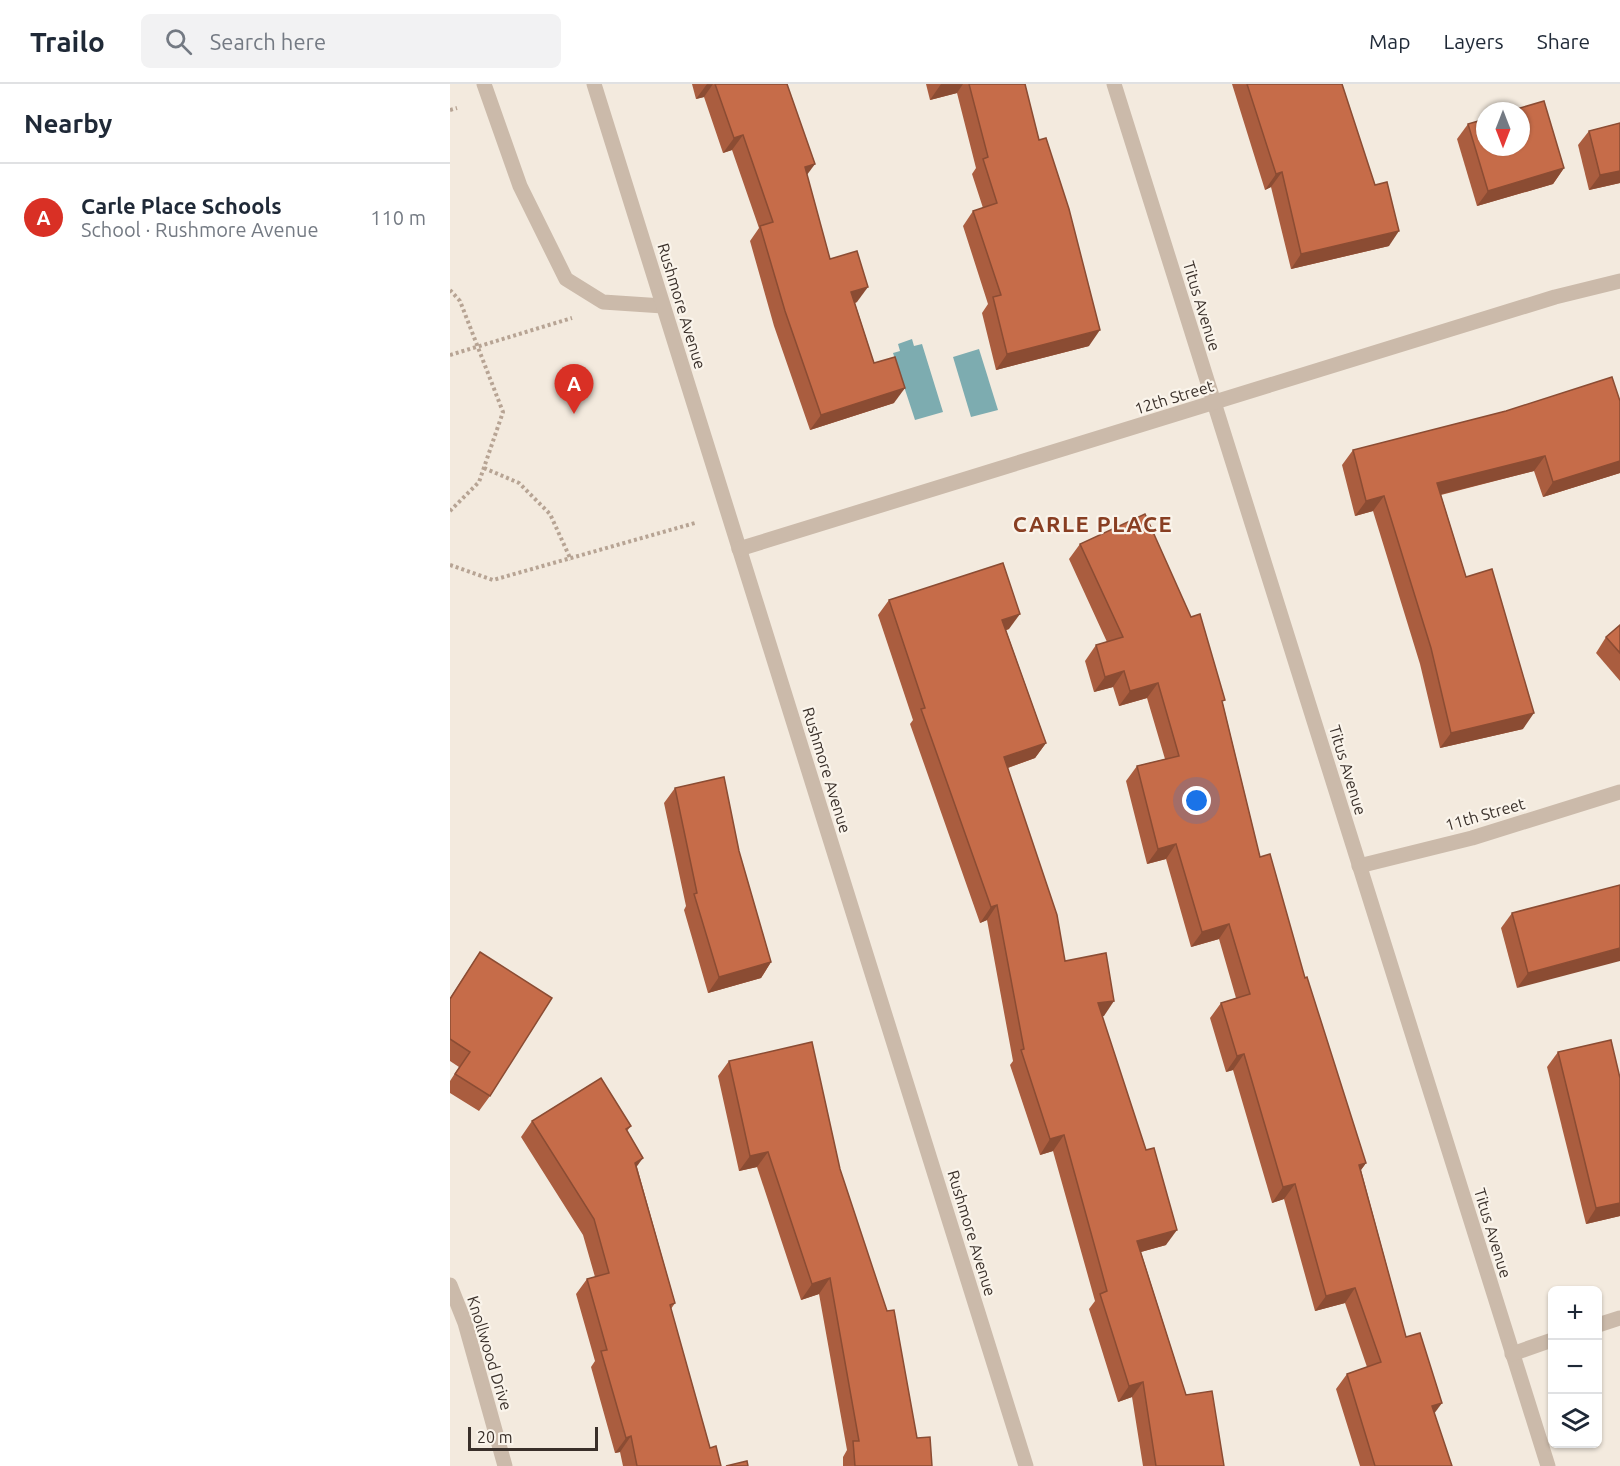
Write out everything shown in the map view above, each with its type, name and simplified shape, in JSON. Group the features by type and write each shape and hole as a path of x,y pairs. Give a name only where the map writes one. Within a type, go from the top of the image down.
{"street":[{"path":"484,84 520,186 566,279 603,302 663,306"},
{"name":"Rushmore Avenue","path":"594,84 1026,1466"},
{"name":"Titus Avenue","path":"1114,84 1548,1466"},
{"name":"12th Street","path":"739,549 1555,297 1620,281"},
{"name":"11th Street","path":"1359,866 1472,838 1620,792"},
{"name":"Knollwood Drive","path":"450,1285 465,1323 505,1466"},
{"path":"1602,1324 1620,1318"},
{"path":"1512,1354 1548,1341"}],"path":[{"path":"450,110 457,108"},
{"path":"450,290 460,301 503,412 479,482 450,511"},
{"path":"450,355 578,316"},
{"path":"484,468 519,483 550,514 571,560"},
{"path":"450,565 493,580 571,560 695,523"}],"water":[{"path":"912,339 914,346 922,344 943,412 915,420 893,353 900,351 898,344"},
{"path":"979,349 998,410 971,417 953,357"}],"building":[{"path":"715,84 787,84 815,164 805,167 830,259 857,251 868,287 851,292 874,363 895,357 905,388 821,415 785,311 760,226 773,222 743,135 734,138"},
{"path":"969,84 1025,84 1039,140 1046,138 1069,209 1100,330 1007,354 993,297 1001,295 973,211 997,203 983,159 988,157"},
{"path":"1247,84 1342,84 1375,185 1387,182 1399,231 1301,254 1282,172 1276,174"},
{"path":"1544,101 1564,168 1488,191 1478,156 1530,156 1530,105"},
{"path":"1476,122 1476,151 1468,124"},
{"path":"1620,123 1620,171 1600,175 1589,131"},
{"path":"1612,377 1620,401 1620,461 1553,482 1545,456 1437,483 1466,577 1492,569 1534,713 1451,733 1431,648 1384,496 1366,501 1353,450 1506,411"},
{"path":"1145,514 1191,617 1200,614 1225,700 1222,701 1260,857 1270,854 1305,978 1307,977 1366,1163 1359,1165 1406,1337 1420,1333 1442,1403 1432,1406 1452,1466 1375,1466 1347,1374 1381,1362 1355,1288 1326,1296 1295,1184 1283,1187 1244,1054 1237,1056 1221,1003 1250,994 1229,924 1202,932 1176,844 1158,849 1137,766 1179,756 1158,683 1130,691 1124,671 1105,677 1096,645 1123,637 1080,544"},
{"path":"1003,563 1020,614 1002,620 1046,743 1004,757 1057,915 1065,961 1106,953 1114,1001 1098,1003 1146,1150 1154,1148 1177,1230 1137,1241 1186,1395 1212,1391 1224,1466 1156,1466 1143,1382 1129,1386 1100,1294 1107,1291 1064,1135 1050,1139 1021,1050 1024,1049 997,905 991,907 921,709 925,708 889,600"},
{"path":"1620,625 1620,653 1606,637"},
{"path":"724,777 739,851 771,962 719,977 694,894 697,893 675,788"},
{"path":"1620,885 1620,948 1528,973 1512,913"},
{"path":"480,952 552,998 490,1096 455,1074 470,1052 450,1039 450,999"},
{"path":"1611,1040 1620,1078 1620,1203 1596,1208 1558,1052"},
{"path":"812,1042 840,1169 887,1311 894,1310 917,1438 930,1437 932,1466 855,1466 853,1441 859,1441 830,1278 812,1284 768,1152 750,1156 729,1061"},
{"path":"601,1078 631,1126 626,1129 643,1158 635,1163 675,1303 670,1305 710,1448 716,1446 721,1466 637,1466 631,1436 626,1438 601,1351 607,1350 587,1279 609,1273 594,1219 532,1121"},
{"path":"747,1461 748,1466 726,1466"}],"place":[{"name":"Carle Place Schools","path":"574,414"}],"district":[{"name":"CARLE PLACE","path":"1093,524"}]}
